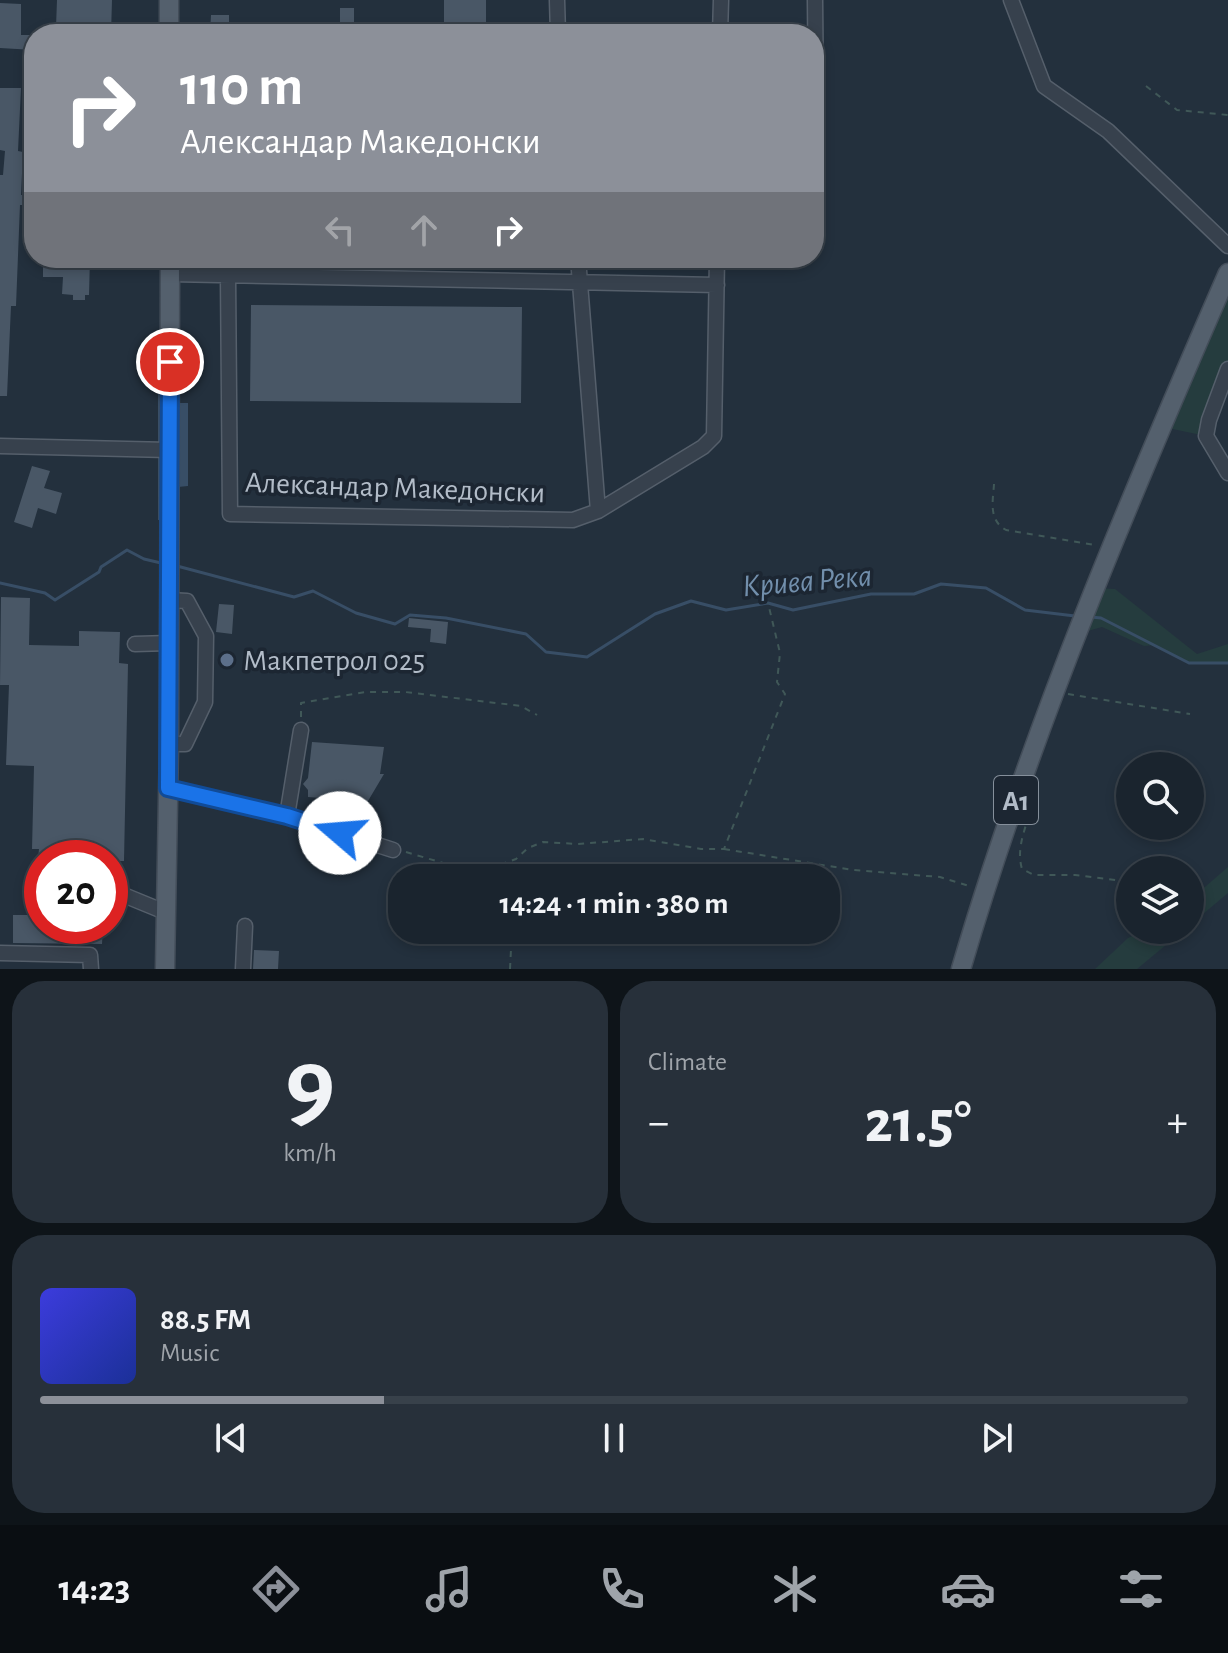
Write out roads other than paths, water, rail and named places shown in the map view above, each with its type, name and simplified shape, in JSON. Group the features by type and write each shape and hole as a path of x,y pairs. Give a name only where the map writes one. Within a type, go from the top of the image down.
{"main road":[{"path":"169,0 169,24"},
{"path":"165,969 170,268"},
{"name":"A1","path":"961,969 1019,791 1077,634 1228,273"}],"lane":[{"path":"557,0 558,24"},
{"path":"720,24 721,0"},
{"path":"815,0 815,24"},
{"path":"1011,0 1044,86 1108,131 1228,246"},
{"path":"182,268 228,276 717,285"},
{"path":"579,268 598,511"},
{"name":"Александар Македонски","path":"228,276 230,514 573,520 598,511 703,447 714,436 717,268"},
{"path":"1228,369 1206,436 1228,473"},
{"path":"0,446 169,450"},
{"path":"169,600 187,601 206,636 205,702 185,744 169,744"},
{"path":"135,644 169,643"},
{"path":"287,816 301,730"},
{"path":"168,788 287,816 393,850"},
{"path":"128,897 165,912"},
{"path":"243,969 245,926"},
{"path":"0,953 90,955 91,969"}],"water":[{"path":"158,362 177,362 178,403 188,403 188,486 178,487 178,520 158,520"}],"waterway":[{"name":"Крива Река","path":"0,583 45,593 55,600 127,550 161,563"},
{"name":"Крива Река","path":"177,566 294,597 313,591 356,613 395,624 410,615 446,618 526,634 546,652 587,657 655,614 691,601 726,610 768,603 793,610 871,594 914,594 941,584 986,588 1025,610 1075,616"},
{"name":"Крива Река","path":"1091,617 1101,618 1189,663 1228,663"}],"place":[{"name":"Макпетрол 025","path":"227,660"}]}
